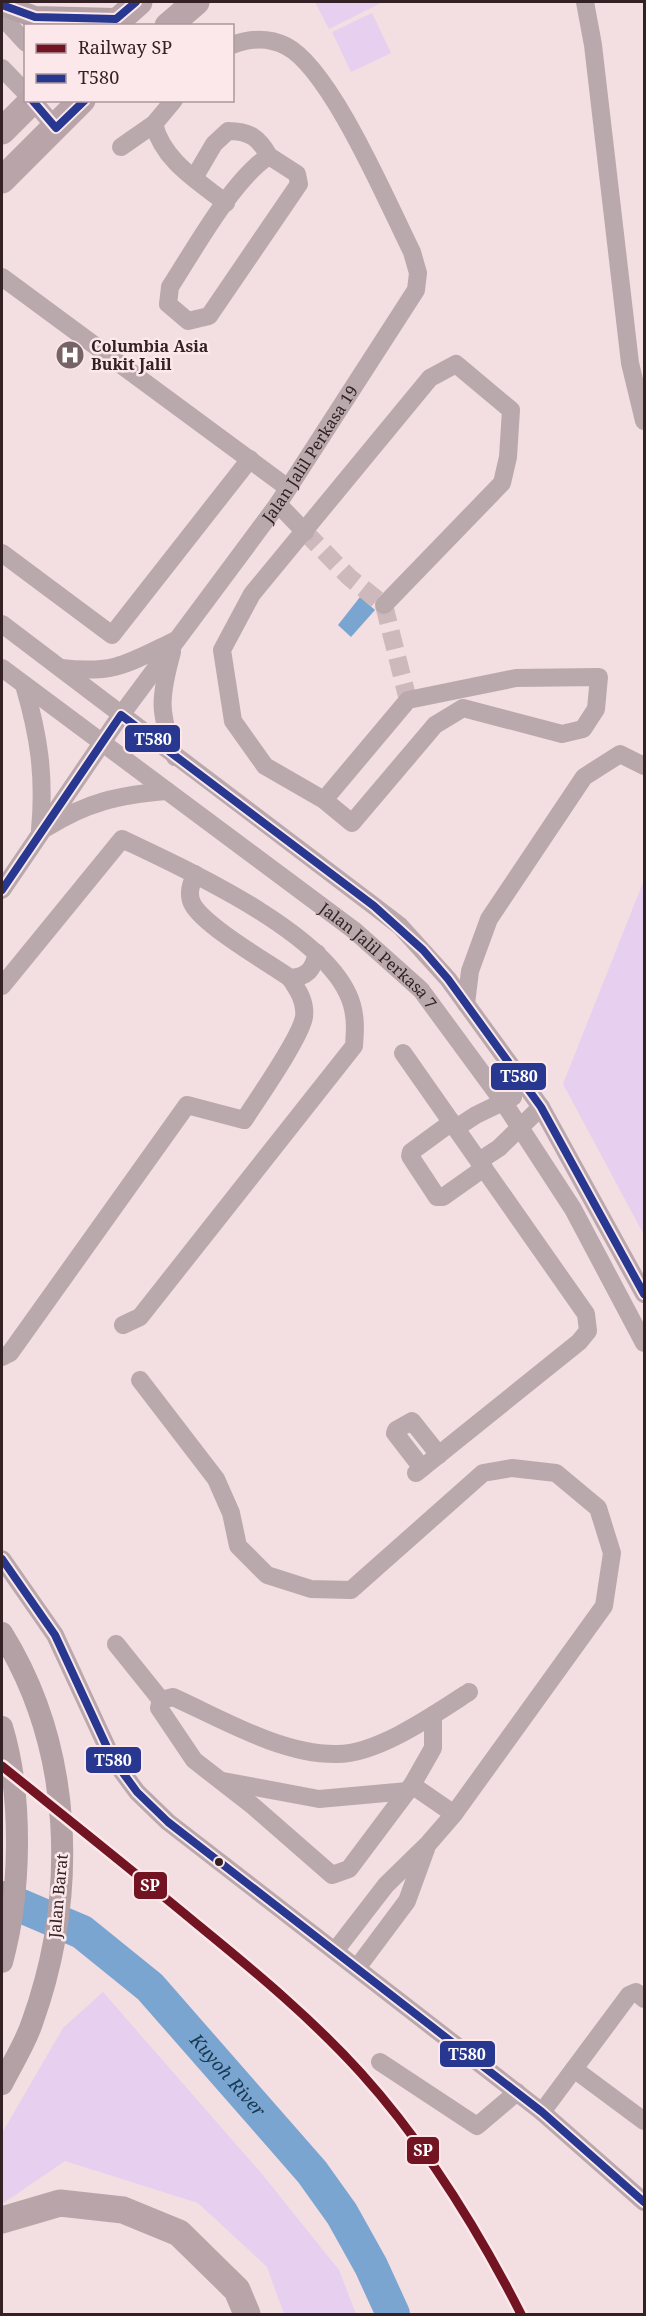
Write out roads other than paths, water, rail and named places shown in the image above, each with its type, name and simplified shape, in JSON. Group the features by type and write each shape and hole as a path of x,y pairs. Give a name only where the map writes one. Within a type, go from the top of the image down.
{"highway":[{"path":"112,23 138,2"},
{"path":"170,24 196,2"},
{"path":"2,132 31,102"},
{"path":"2,180 82,102"},
{"path":"2,2220 60,2203 123,2210 179,2233 237,2290 247,2314"}],"main road":[{"path":"177,24 204,2"},
{"path":"2,5 35,17 112,23"},
{"path":"2,122 24,101"},
{"path":"2,187 82,102"},
{"name":"Jalan Barat","path":"2,1633 35,1697 54,1756 61,1807 63,1873 52,1959 32,2025 2,2084"},
{"path":"2,1728 17,1839 16,1871 2,1962"}],"street":[{"path":"585,2 593,45 630,363 645,421"},
{"path":"2,17 24,41"},
{"name":"Jalan Jalil Perkasa 19","path":"2,890 39,832 121,715 278,504 416,290 418,273 412,252 351,129 319,79 287,47 270,40 248,39 234,44"},
{"path":"2,68 24,91"},
{"path":"35,102 56,128"},
{"path":"121,147 154,124 172,102"},
{"path":"154,124 158,140 170,156 226,203"},
{"path":"194,178 214,144 228,131 245,130 260,140 269,156 297,174 299,184 209,316 188,321 168,303 170,287 226,203 258,163 269,156"},
{"path":"2,277 288,488"},
{"path":"324,800 408,700 516,678 599,678 596,710 583,729 562,734 463,708 435,725 352,823 324,800 265,766 233,721 222,650 252,594 430,378 456,364 511,410 508,457 502,483 384,605"},
{"path":"2,553 112,635 249,459"},
{"path":"278,504 305,532"},
{"name":"Jalan Jalil Perkasa 7","path":"2,624 400,926 448,979 541,1107 645,1294"},
{"path":"58,668 105,670 128,663 175,640"},
{"path":"175,640 163,686 161,713 176,757"},
{"name":"Jalan Jalil Perkasa 7","path":"2,668 355,930 421,990 504,1103 573,1209 645,1343"},
{"path":"24,685 38,731 44,789 39,832"},
{"path":"466,1004 470,971 489,919 584,777 620,754 644,766 645,764"},
{"path":"39,832 68,814 98,801 123,795 167,791"},
{"path":"2,986 122,839 195,874 261,912 317,953 338,978 352,1003 356,1022 354,1046 140,1317 123,1325"},
{"path":"2,1357 10,1353 187,1105 244,1120 284,1057 304,1018 302,996 290,978 209,921 193,904 190,888 195,874"},
{"path":"290,978 300,978 309,973 317,953"},
{"path":"403,1053 586,1314 588,1331 579,1342 439,1455 419,1471 395,1433 396,1430 412,1421 439,1455"},
{"path":"527,1088 504,1103 454,1125 411,1152 410,1156 437,1197 443,1197 481,1165 519,1125 541,1107"},
{"path":"140,1380 216,1479 231,1513 238,1546 267,1575 311,1589 351,1590 483,1473 512,1468 556,1473 598,1508 612,1553 604,1606 454,1814 428,1844 386,1885 335,1951"},
{"path":"2,1559 55,1635 112,1758 137,1792 168,1822 542,2112 645,2202"},
{"path":"116,1644 160,1700 159,1708 194,1760 221,1780 332,1875 350,1869 410,1788 434,1748 433,1715"},
{"path":"160,1700 173,1697 281,1745 338,1754 372,1747 433,1715 469,1692"},
{"path":"221,1780 319,1799 410,1788 454,1814"},
{"path":"357,1968 407,1901 428,1844"},
{"path":"542,2112 629,1995 636,1992 645,1998"},
{"path":"380,2062 477,2126 516,2092"},
{"path":"574,2068 645,2121"}],"water":[{"path":"360,597 375,610 351,637 338,625"}],"waterway":[{"name":"Kuyoh River","path":"2,1898 82,1932 150,1987 312,2172 342,2214 371,2266 393,2314"}],"tunnel":[{"path":"305,532 349,577 384,605 408,700"}],"rail line":[{"name":"SP","path":"2,1766 244,1963 343,2053 385,2100 429,2158 487,2250 521,2314"}],"place":[{"name":"Columbia Asia Bukit Jalil","path":"70,355"}]}
